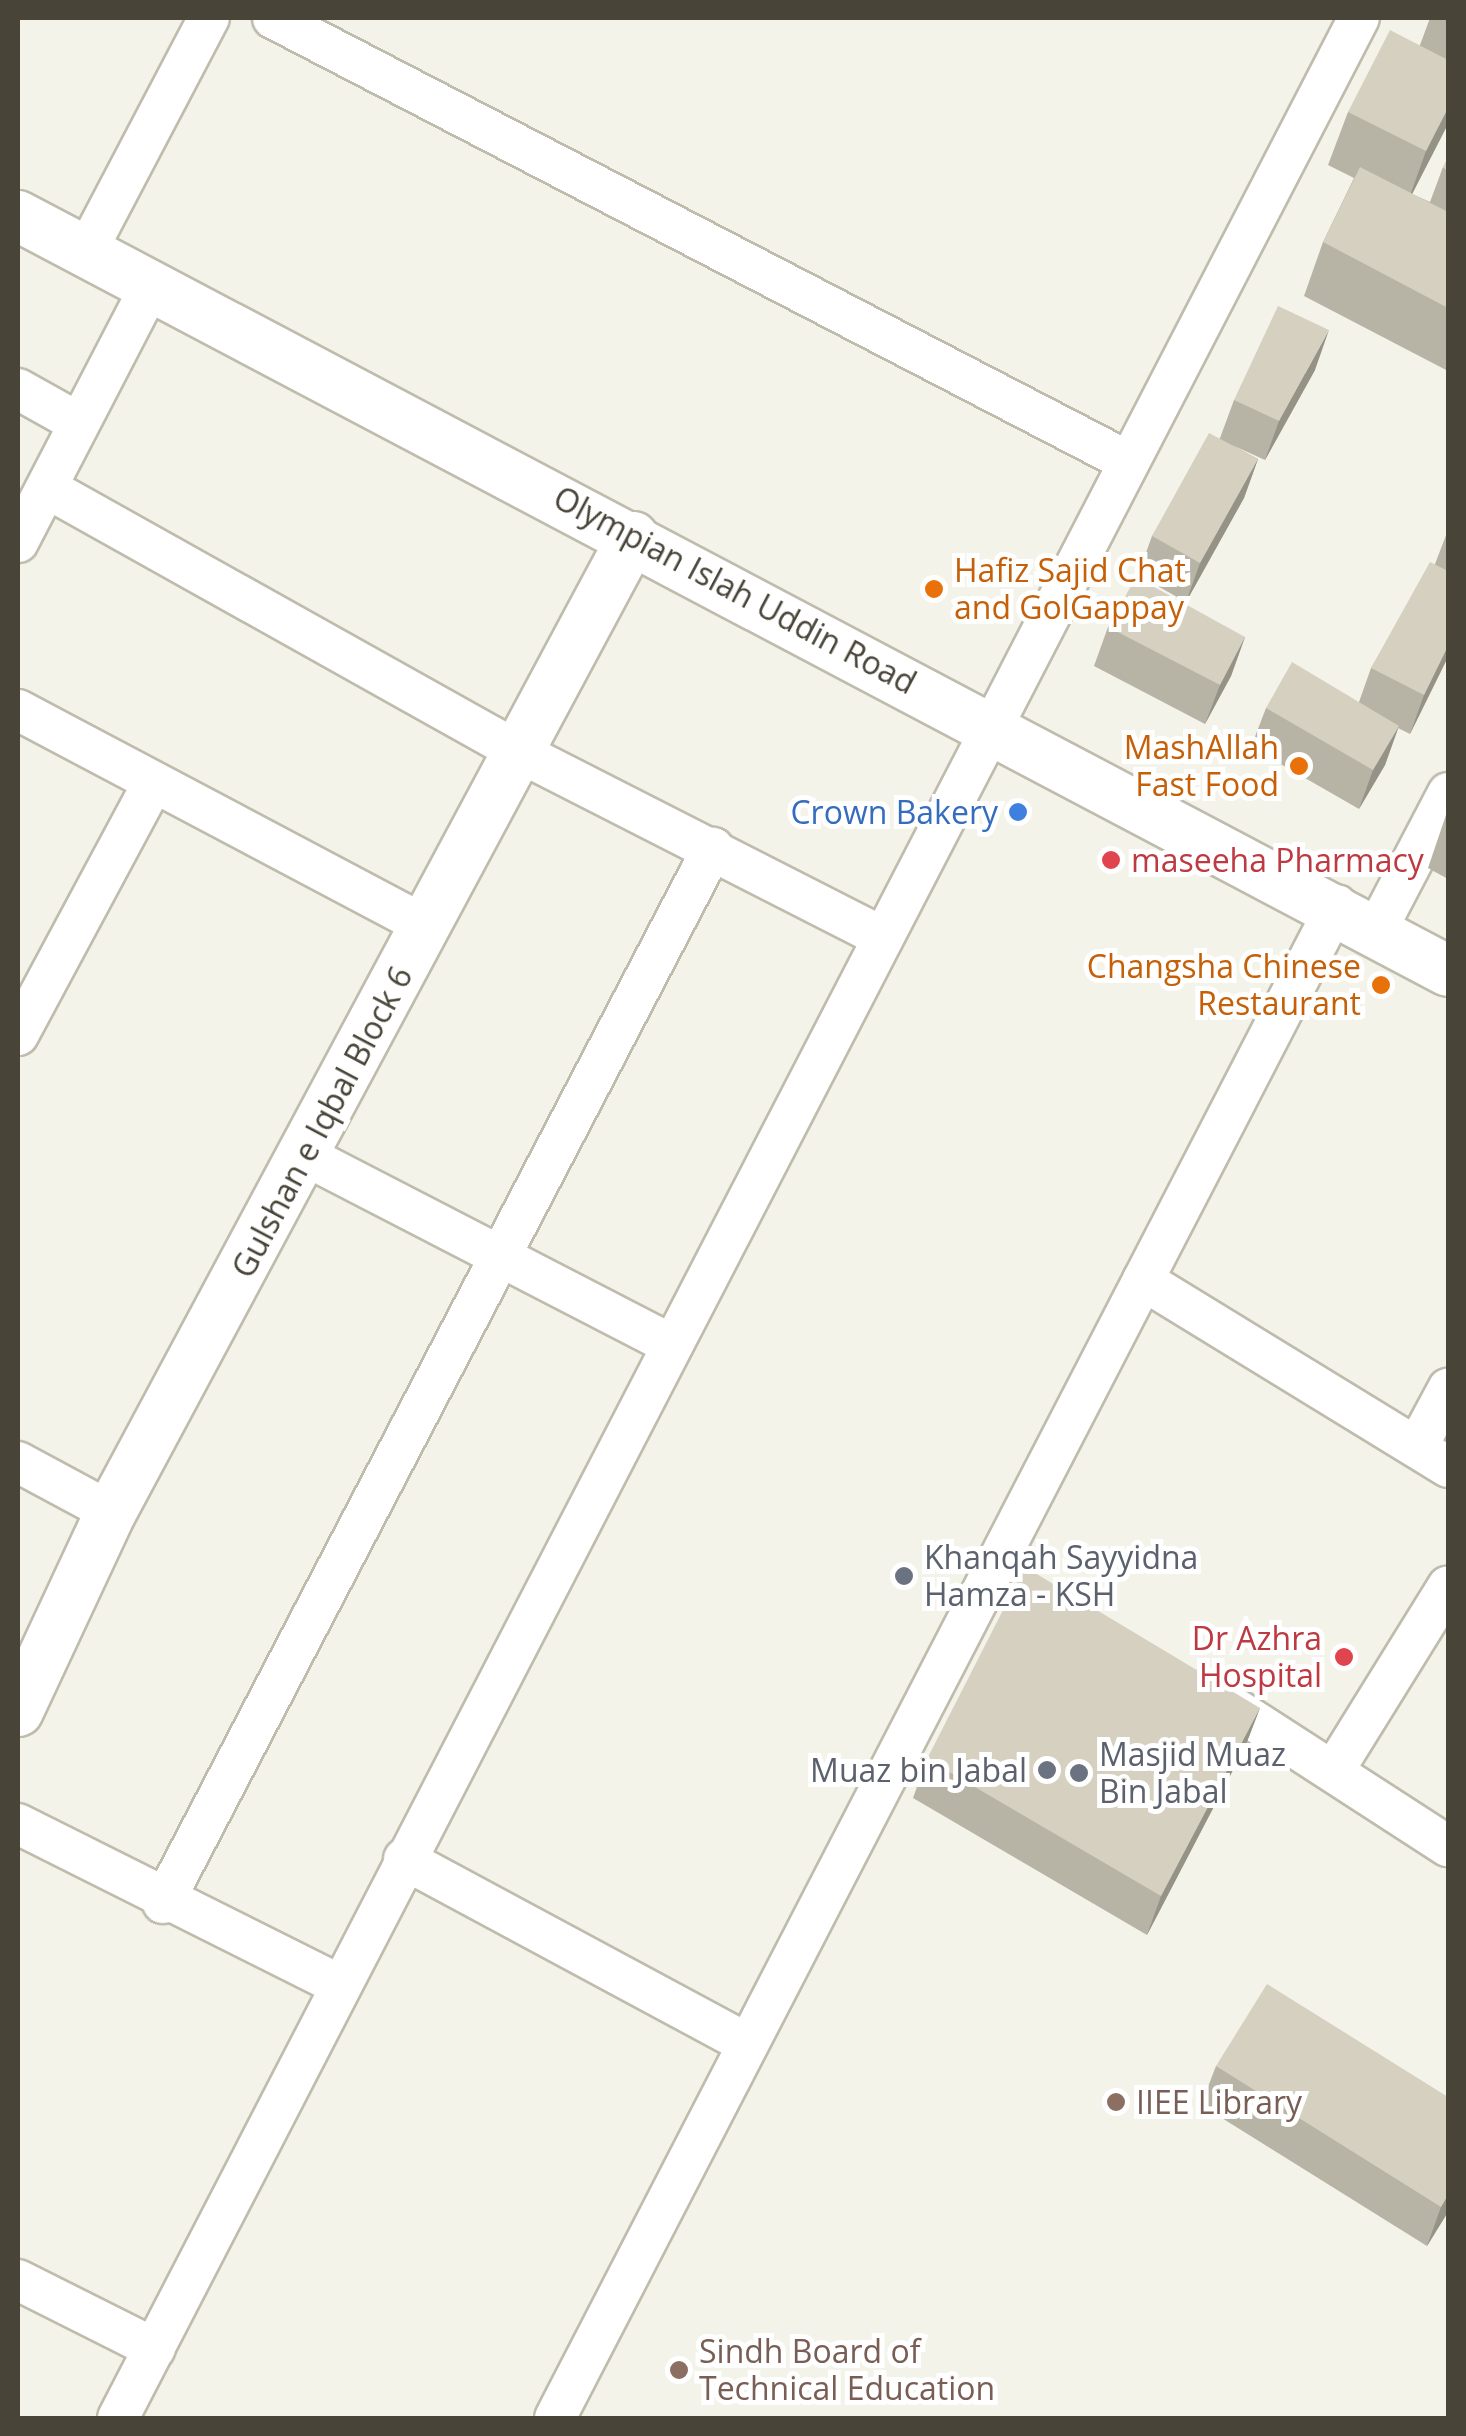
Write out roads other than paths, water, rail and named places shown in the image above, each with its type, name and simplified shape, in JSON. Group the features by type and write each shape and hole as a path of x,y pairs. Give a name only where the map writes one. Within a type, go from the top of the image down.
{"street":[{"path":"86,252 208,18"},
{"path":"273,18 1129,462"},
{"path":"118,2418 336,1982 404,1859 669,1343 1357,28"},
{"name":"Olympian Islah Uddin Road","path":"18,216 1357,916 1448,971"},
{"path":"18,542 152,284"},
{"path":"18,389 77,422"},
{"path":"47,488 519,752 882,937"},
{"name":"Gulshan e Iqbal Block 6","path":"21,1695 111,1512 428,927 633,537"},
{"path":"18,710 428,927"},
{"path":"18,1035 152,783"},
{"path":"555,2418 1143,1280 1357,916 1448,793"},
{"path":"163,1903 713,848"},
{"path":"304,1154 502,1253 669,1343"},
{"path":"1143,1280 1433,1456 1448,1388"},
{"path":"18,1462 111,1512"},
{"path":"1334,1770 1448,1586"},
{"path":"1168,1666 1448,1846"},
{"path":"18,1824 163,1903 336,1982"},
{"path":"404,1859 746,2043"},
{"path":"18,2280 155,2349"}],"place":[{"name":"Hafiz Sajid Chat and GolGappay","path":"934,589"},
{"name":"MashAllah Fast Food","path":"1299,766"},
{"name":"Crown Bakery","path":"1018,812"},
{"name":"maseeha Pharmacy","path":"1111,860"},
{"name":"Changsha Chinese Restaurant","path":"1381,985"},
{"name":"Khanqah Sayyidna Hamza - KSH","path":"904,1576"},
{"name":"Dr Azhra Hospital","path":"1344,1657"},
{"name":"Muaz bin Jabal","path":"1047,1770"},
{"name":"Masjid Muaz Bin Jabal","path":"1079,1773"},
{"name":"IIEE Library","path":"1116,2102"},
{"name":"Sindh Board of Technical Education","path":"679,2370"}]}
